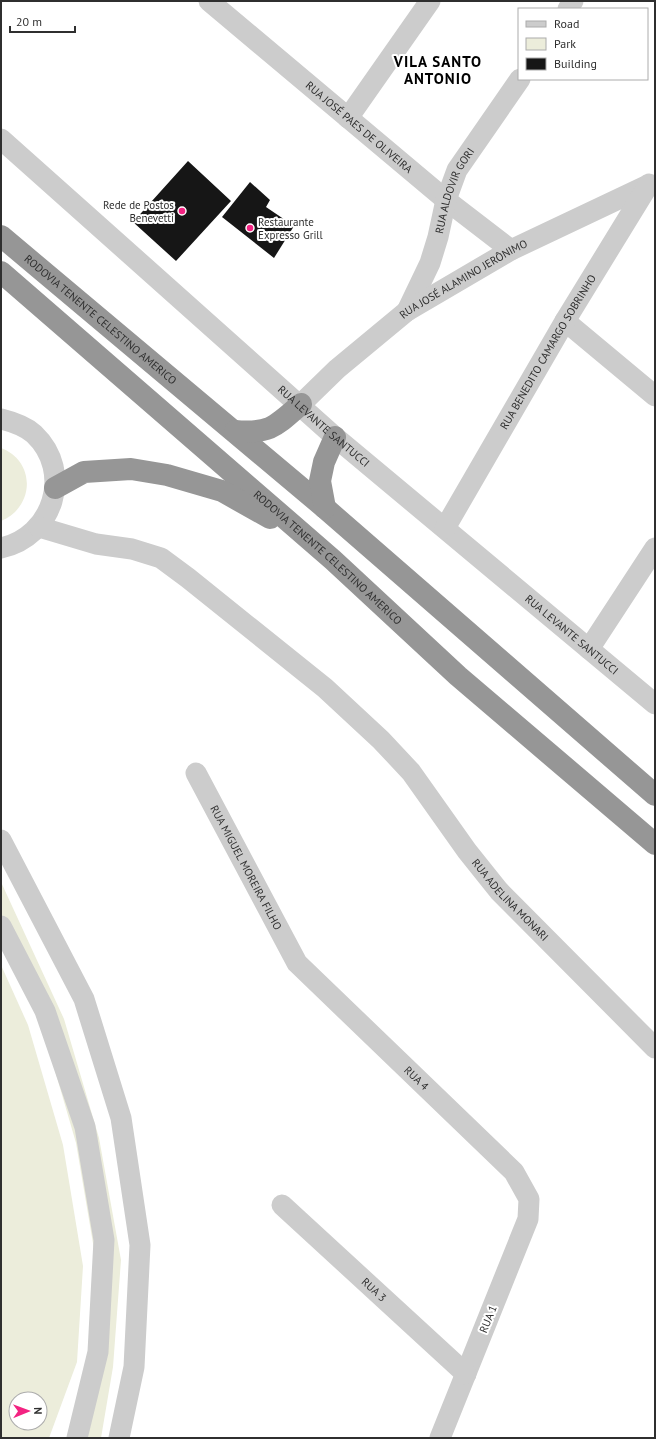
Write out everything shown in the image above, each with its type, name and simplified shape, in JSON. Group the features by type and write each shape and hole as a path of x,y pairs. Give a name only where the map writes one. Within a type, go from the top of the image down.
{"highway":[{"name":"RODOVIA TENENTE CELESTINO AMERICO","path":"1,236 235,431 655,795"},
{"name":"RODOVIA TENENTE CELESTINO AMERICO","path":"1,272 309,539 458,676 655,844"},
{"path":"235,431 251,433 264,431 276,426 301,404"},
{"path":"325,508 320,481 324,462 335,437"},
{"path":"55,488 84,472 131,469 167,475 222,491 309,539"}],"street":[{"name":"RUA JOSÉ PAES DE OLIVEIRA","path":"208,1 446,200 511,250"},
{"path":"348,118 430,1"},
{"name":"RUA ALDOVIR GORI","path":"407,311 430,263 438,237 446,200 457,170 519,80"},
{"name":"RUA LEVANTE SANTUCCI","path":"1,139 301,404 335,437 446,528 655,704"},
{"name":"RUA JOSÉ ALAMINO JERÔNIMO","path":"301,404 337,369 407,311 511,250 651,182"},
{"name":"RUA BENEDITO CAMARGO SOBRINHO","path":"446,528 565,321 651,182"},
{"path":"565,321 655,396"},
{"path":"1,419 18,424 34,434 42,445 54,468 55,488 50,509 39,527 22,540 1,549"},
{"name":"RUA ADELINA MONARI","path":"39,527 96,544 132,549 161,558 325,688 381,740 412,772 467,851 499,891 655,1048"},
{"path":"590,649 655,548"},
{"name":"RUA MIGUEL MOREIRA FILHO","path":"196,773 297,963"},
{"path":"1,840 84,999 122,1118 140,1244 134,1367 119,1438"},
{"path":"1,926 44,1011 85,1127 104,1240 98,1352 78,1438"},
{"name":"RUA 4","path":"297,963 514,1172 529,1198"},
{"name":"RUA 1","path":"440,1438 528,1219 529,1198"},
{"name":"RUA 3","path":"282,1205 466,1374"}],"green space":[{"path":"1,448 12,454 21,463 27,484 25,495 20,506 12,514 1,521"},
{"path":"1,882 64,1019 99,1138 121,1260 113,1367 101,1438 76,1438 90,1359 96,1261 76,1143 40,1019 1,935"},
{"path":"1,965 28,1025 63,1145 83,1266 77,1362 49,1438 1,1438"}],"building":[{"name":"Rede de Postos Benevetti","path":"188,161 231,201 176,261 133,222"},
{"path":"250,182 270,200 266,207 294,226 274,258 222,217"}],"place":[{"name":"Rede de Postos Benevetti","path":"182,211"},
{"name":"Restaurante Expresso Grill","path":"250,228"}],"district":[{"name":"VILA SANTO ANTONIO","path":"438,70"}]}
